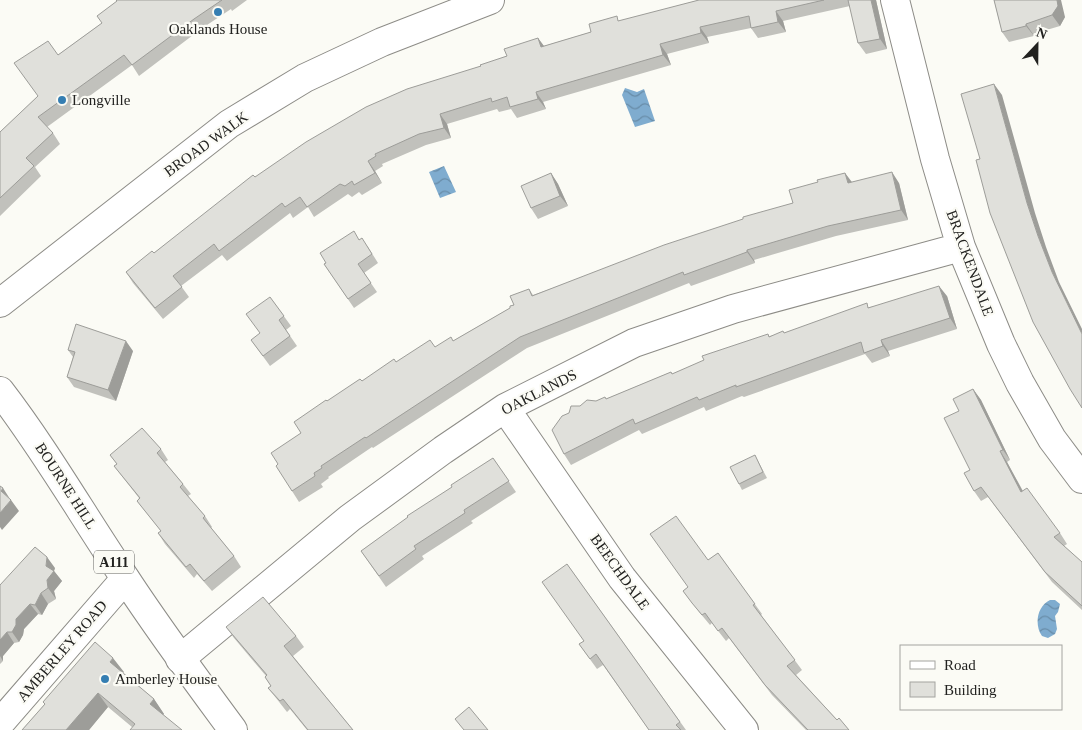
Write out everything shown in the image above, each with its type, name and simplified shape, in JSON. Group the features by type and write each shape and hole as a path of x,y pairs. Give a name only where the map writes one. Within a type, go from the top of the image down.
{"street":[{"name":"BROAD WALK","path":"0,303 228,124 314,74 382,42 490,0"},
{"name":"BRACKENDALE","path":"895,0 935,159 961,247 1001,344 1020,383 1052,439 1082,479"},
{"name":"OAKLANDS","path":"180,659 350,518 443,450 505,408 634,343 733,309 961,247"},
{"name":"BOURNE HILL","path":"0,391 30,430 125,579 180,659 233,730"},
{"name":"BEECHDALE","path":"505,408 622,578 744,730"},
{"name":"AMBERLEY ROAD","path":"0,723 125,579"}],"water":[{"path":"625,88 637,92 644,89 655,121 635,127 622,95"},
{"path":"444,166 456,192 440,198 429,172"},
{"path":"1050,600 1055,600 1060,604 1055,616 1057,629 1055,634 1048,638 1042,636 1040,632 1038,616 1042,607"}],"building":[{"path":"116,0 222,0 132,65 124,55 38,117 53,133 26,158 34,166 0,198 0,132 38,96 14,63 48,41 58,55 102,23 97,16"},
{"path":"699,0 824,0 776,11 778,22 751,28 749,16 700,27 701,33 660,44 663,55 536,92 538,99 510,107 507,97 492,102 491,98 440,114 444,128 419,134 375,154 376,156 368,161 375,173 354,185 352,181 345,186 340,184 307,207 300,197 285,207 282,203 219,251 214,244 173,276 182,287 155,308 126,272 152,251 154,253 253,175 255,177 306,142 366,107 407,89 507,56 504,49 538,38 541,47 591,32 589,24 617,16 618,21"},
{"path":"848,0 871,0 880,39 858,43"},
{"path":"994,0 1057,0 1058,6 1052,15 1026,24 1026,26 1002,32"},
{"path":"994,84 1038,236 1052,272 1082,334 1082,408 1033,322 990,213 976,160 980,159 961,94"},
{"path":"892,172 901,210 828,226 747,250 747,252 684,275 683,272 520,337 321,466 322,468 314,473 315,476 292,491 276,466 278,464 271,453 301,433 294,422 360,379 362,381 394,359 396,362 430,340 435,347 451,337 453,341 510,308 510,306 514,305 510,296 529,289 532,296 664,245 743,219 743,217 793,203 789,190 818,182 817,180 845,173 848,183"},
{"path":"551,173 560,196 531,208 521,186"},
{"path":"354,231 359,240 362,238 372,254 358,264 371,283 348,299 324,264 326,263 320,253"},
{"path":"939,286 950,318 881,340 883,346 864,353 861,342 736,387 736,385 699,400 697,397 635,424 633,419 564,454 552,430 562,416 569,413 571,406 580,406 587,400 596,401 605,397 606,399 671,372 672,374 704,360 702,356 768,334 769,337 783,331 784,333 867,303 868,308"},
{"path":"270,297 284,316 279,320 290,336 263,356 251,340 260,333 246,314"},
{"path":"76,324 126,341 108,390 67,377 75,352 68,350"},
{"path":"973,389 1003,450 1000,451 1021,492 1027,488 1060,533 1054,537 1082,562 1082,606 1045,572 981,487 974,491 964,473 970,470 944,418 959,411 953,399"},
{"path":"142,428 161,449 157,453 183,484 180,487 205,516 203,518 234,556 204,581 190,564 186,567 158,533 161,531 137,501 140,498 114,466 117,464 110,455"},
{"path":"755,455 763,472 739,484 730,467"},
{"path":"493,458 509,481 464,510 465,513 414,546 416,549 379,576 361,551 407,516 452,487 451,485"},
{"path":"0,486 3,488 1,491 11,500 0,513"},
{"path":"676,516 708,560 718,553 755,604 753,605 795,660 787,666 837,720 839,718 849,730 808,730 765,685 722,628 718,631 705,613 702,615 692,603 683,591 688,587 650,534"},
{"path":"35,547 47,557 46,566 54,571 47,580 48,588 41,593 35,605 30,604 16,619 16,625 12,632 7,632 0,640 0,585"},
{"path":"567,564 680,722 676,725 681,730 649,730 596,654 590,659 579,644 584,641 542,582"},
{"path":"263,597 296,636 284,646 353,730 308,730 283,699 280,701 268,688 271,686 265,677 267,675 226,627"},
{"path":"95,642 113,658 110,662 154,699 150,704 182,730 130,730 135,724 98,693 66,730 22,730 45,704 43,702"},
{"path":"469,707 488,730 464,730 455,719"}],"place":[{"name":"Oaklands House","path":"218,12"},
{"name":"Longville","path":"62,100"},
{"name":"Amberley House","path":"105,679"}]}
